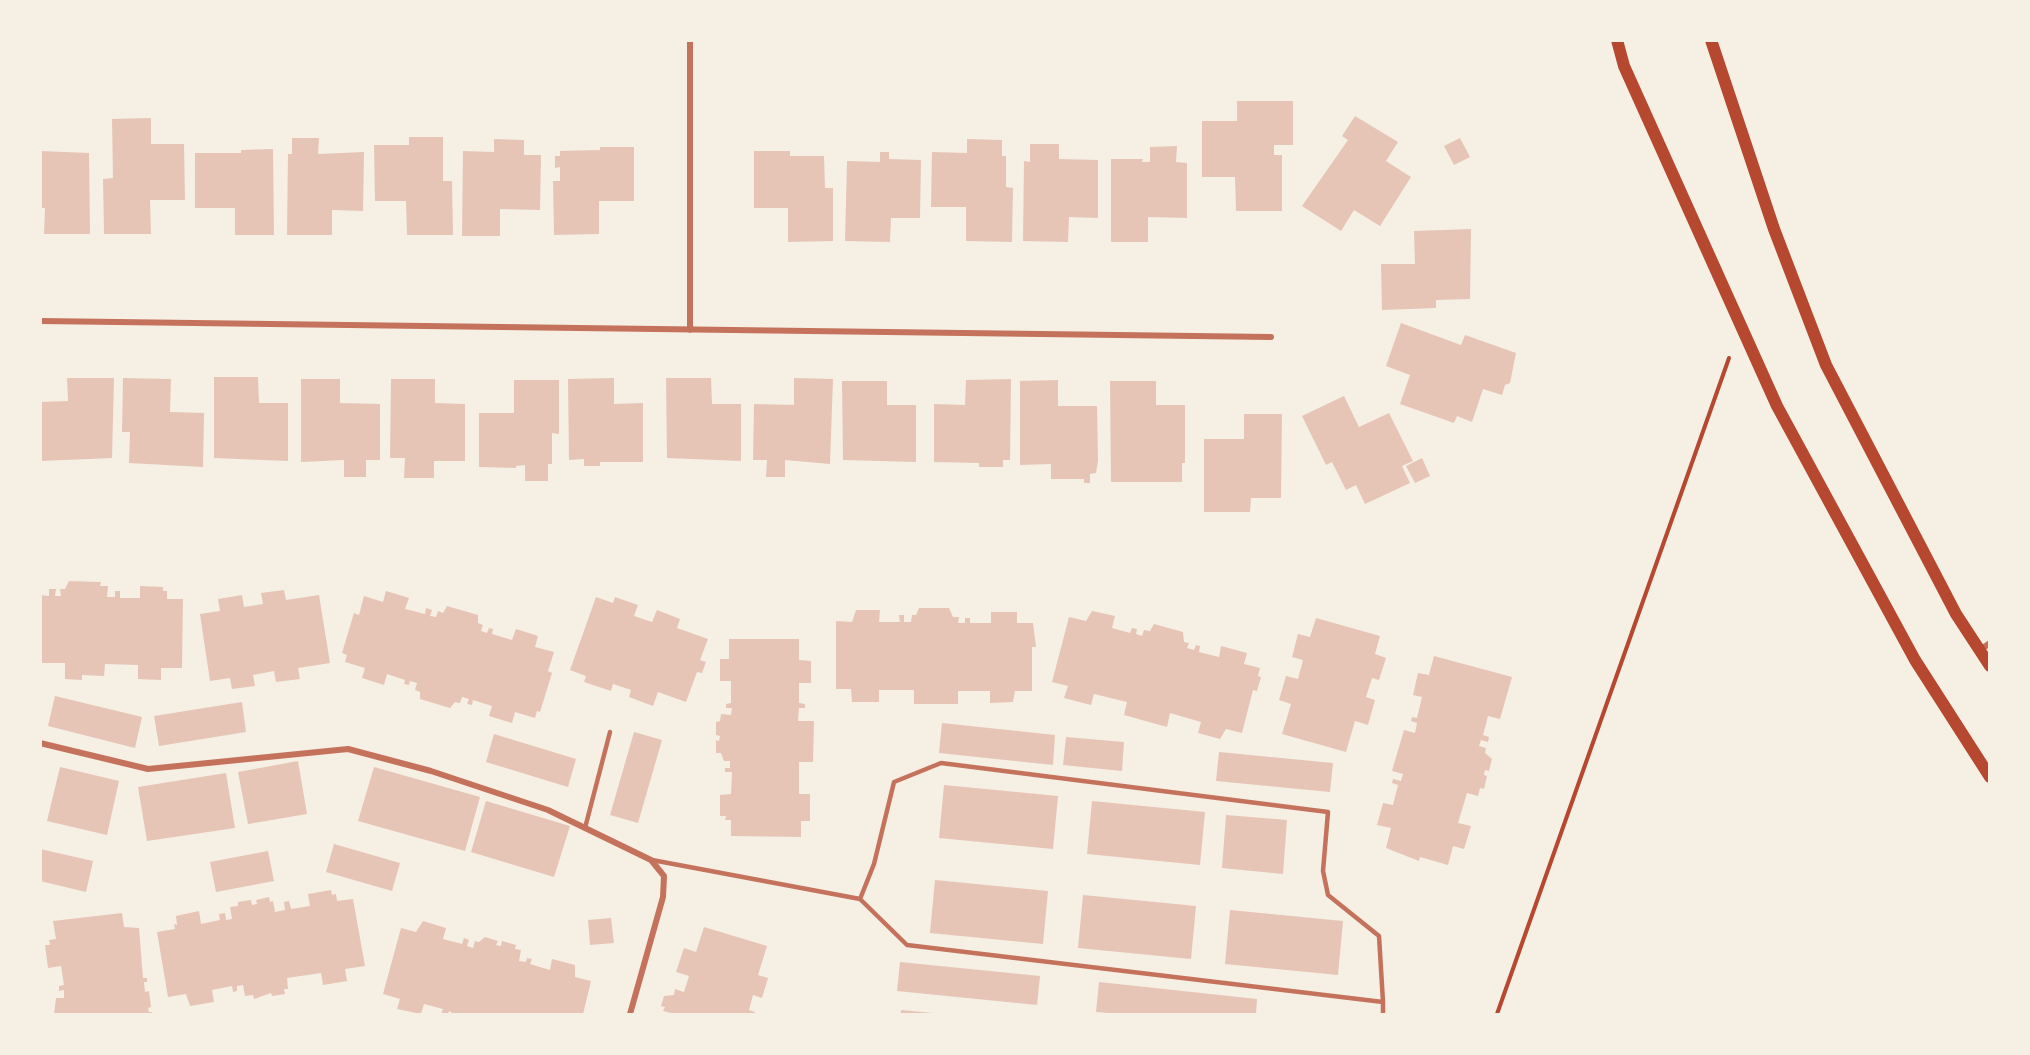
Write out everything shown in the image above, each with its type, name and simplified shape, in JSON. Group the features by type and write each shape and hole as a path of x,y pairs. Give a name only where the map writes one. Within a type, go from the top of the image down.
{"main road":[{"path":"1617,40 1624,66 1777,406 1909,650 1989,777"},
{"path":"1711,40 1774,229 1826,365 1956,614 1984,647 1989,666"}],"street":[{"path":"690,40 690,330"},
{"path":"40,321 1271,337"},
{"path":"40,742 148,769 348,749 431,771 537,806 585,828 651,860 664,876 663,897 630,1014"}],"lane":[{"path":"585,828 610,732"},
{"path":"860,899 874,864 894,782 941,763 1328,812 1323,872 1328,895 1378,936 1383,1014"},
{"path":"651,860 860,899 907,945 1383,1002"}],"path":[{"path":"1497,1014 1741,326"}],"building":[{"path":"1237,101 1293,101 1293,145 1274,145 1274,155 1282,155 1282,211 1236,211 1235,177 1202,177 1202,121 1237,121"},
{"path":"1355,116 1398,142 1386,161 1411,177 1380,226 1354,210 1341,231 1302,206 1348,140 1342,136"},
{"path":"151,118 151,144 184,144 185,200 150,200 151,234 104,234 103,179 113,178 112,119"},
{"path":"409,137 443,137 443,181 452,181 453,235 407,235 406,201 375,201 374,145 409,145"},
{"path":"292,138 319,138 318,154 364,152 363,211 332,210 332,235 287,235 288,154 292,154"},
{"path":"1460,138 1470,157 1454,165 1444,146"},
{"path":"494,139 524,140 524,155 541,155 540,210 500,209 500,236 462,236 463,151 494,152"},
{"path":"967,139 1002,140 1002,156 1006,156 1006,187 1013,188 1012,242 966,241 966,207 931,207 932,152 967,153"},
{"path":"1030,144 1059,144 1059,159 1098,160 1098,218 1069,217 1068,242 1023,241 1024,161 1030,162"},
{"path":"1177,146 1176,162 1187,163 1187,218 1148,217 1148,242 1111,242 1111,159 1143,159 1142,162 1150,162 1150,147"},
{"path":"600,147 634,147 634,201 599,201 599,234 554,235 553,181 560,181 560,167 555,168 555,156 560,156 560,151 600,150"},
{"path":"273,149 274,235 235,235 235,208 195,208 195,153 241,153 241,150"},
{"path":"40,151 89,153 90,234 44,234 45,208 40,208"},
{"path":"754,151 790,151 790,156 824,156 825,188 833,188 833,241 788,242 788,208 754,208"},
{"path":"880,152 889,152 889,159 921,160 920,218 891,218 890,242 845,241 847,161 880,162"},
{"path":"1471,229 1470,299 1436,300 1436,308 1382,310 1381,264 1415,264 1414,231"},
{"path":"1401,323 1461,345 1465,335 1516,353 1510,383 1505,385 1502,395 1483,389 1472,422 1457,416 1454,423 1400,404 1410,375 1386,366"},
{"path":"214,377 258,377 259,403 288,403 288,461 214,458"},
{"path":"67,378 114,378 112,458 40,461 40,402 68,401"},
{"path":"123,378 171,379 170,412 204,413 203,467 129,463 130,432 122,432"},
{"path":"614,378 614,404 643,403 643,462 600,462 600,466 584,466 584,459 569,460 568,379"},
{"path":"666,378 711,378 712,404 741,404 741,461 667,458"},
{"path":"794,378 833,379 830,464 785,460 785,477 766,477 767,460 753,460 754,404 794,405"},
{"path":"301,379 340,379 340,403 380,404 380,460 366,460 366,477 344,477 344,460 301,462"},
{"path":"391,379 435,379 435,403 465,404 465,461 434,461 434,478 404,478 405,458 390,458"},
{"path":"1011,379 1010,460 1003,460 1003,467 979,467 979,463 934,462 934,404 965,405 966,380"},
{"path":"514,380 559,380 559,434 552,433 552,464 548,464 548,481 525,481 525,465 516,466 516,468 479,467 479,413 514,413"},
{"path":"1058,380 1058,406 1097,406 1098,461 1096,473 1090,474 1090,483 1084,483 1084,479 1051,479 1051,464 1020,465 1020,381"},
{"path":"842,381 887,381 887,405 916,405 916,462 843,460"},
{"path":"1110,381 1156,381 1156,405 1185,405 1185,463 1182,463 1182,482 1111,482"},
{"path":"1344,396 1359,427 1389,413 1413,461 1402,466 1410,483 1365,504 1356,485 1346,490 1332,462 1326,465 1302,416"},
{"path":"1244,414 1282,414 1281,498 1251,498 1250,512 1204,512 1204,439 1244,439"},
{"path":"1422,458 1430,476 1415,483 1406,466"},
{"path":"69,581 101,582 100,586 108,586 107,597 115,597 115,591 120,591 120,598 140,598 140,586 163,587 163,591 167,591 167,599 183,599 182,668 161,668 161,680 138,679 138,665 105,664 104,676 82,675 82,680 65,679 65,663 40,663 40,595 49,596 49,589 56,589 55,596 61,596 60,589 65,589"},
{"path":"284,590 286,600 319,595 330,663 298,668 300,679 276,682 274,671 253,675 255,686 232,689 230,678 210,681 200,614 220,611 218,599 242,595 244,607 263,604 261,593"},
{"path":"386,591 409,598 405,609 425,614 426,608 432,610 430,616 436,617 438,611 443,613 447,606 478,615 478,623 483,625 481,631 487,633 489,628 493,629 492,634 512,640 516,629 538,636 535,647 554,652 548,671 552,673 540,712 537,711 535,718 515,712 512,723 489,716 492,706 473,700 472,705 467,704 469,699 462,697 460,703 455,702 450,708 420,699 420,692 415,690 417,683 410,681 409,685 404,684 405,680 387,674 384,685 362,678 365,668 345,662 347,655 342,653 354,613 359,615 364,596 383,602"},
{"path":"596,597 613,603 615,597 638,605 634,616 652,622 657,610 680,619 677,628 708,639 700,660 706,662 702,673 697,672 686,702 658,692 653,706 629,697 631,690 613,684 611,691 584,682 586,676 570,670"},
{"path":"919,608 949,608 953,617 959,617 958,623 965,623 965,618 970,618 970,623 991,623 991,612 1017,612 1017,623 1033,623 1036,647 1032,647 1032,691 1015,691 1013,702 990,703 990,691 958,691 958,704 914,704 914,690 879,690 879,702 852,702 851,689 836,689 836,621 852,622 856,610 880,610 879,622 900,622 899,615 904,615 904,622 911,622 912,615 916,615"},
{"path":"1092,611 1115,616 1112,628 1130,633 1132,628 1137,629 1136,634 1142,636 1144,630 1150,631 1154,624 1183,632 1184,642 1189,643 1187,648 1194,650 1196,645 1200,646 1199,652 1219,657 1221,646 1247,653 1244,664 1260,668 1258,676 1261,677 1257,691 1253,690 1242,733 1226,729 1220,739 1198,733 1201,722 1170,713 1167,727 1124,715 1127,702 1094,694 1091,705 1064,698 1068,686 1052,682 1069,617 1086,621"},
{"path":"1316,618 1380,636 1375,654 1386,658 1379,680 1372,678 1366,697 1375,700 1368,725 1355,721 1346,752 1282,734 1291,704 1279,700 1286,676 1298,679 1303,660 1292,657 1298,634 1310,637"},
{"path":"729,639 799,639 799,660 811,661 811,683 799,683 799,703 805,704 805,708 799,708 798,721 814,721 813,762 799,762 799,794 810,794 810,821 801,821 801,837 731,836 731,820 725,820 726,816 720,816 720,795 731,794 732,772 725,772 725,768 730,768 730,761 724,761 721,753 716,753 716,740 719,741 720,736 716,735 716,722 720,721 721,714 731,715 732,708 726,708 726,704 731,703 731,681 720,681 720,659 729,659"},
{"path":"1434,656 1512,677 1500,719 1488,716 1483,735 1489,737 1488,742 1481,740 1479,746 1486,748 1485,753 1492,759 1489,771 1485,770 1484,775 1487,776 1484,789 1480,788 1478,796 1467,793 1458,823 1471,826 1464,849 1453,846 1448,865 1420,857 1419,861 1386,848 1391,828 1377,825 1383,803 1393,805 1398,785 1392,783 1393,779 1401,781 1403,774 1392,771 1404,730 1415,733 1417,723 1411,721 1412,717 1417,718 1422,697 1413,695 1418,673 1429,675"},
{"path":"55,696 142,717 135,748 48,726"},
{"path":"242,702 246,732 159,746 154,716"},
{"path":"942,723 1055,735 1053,765 939,753"},
{"path":"634,732 662,740 638,823 610,815"},
{"path":"494,734 576,759 568,787 486,762"},
{"path":"1066,737 1124,742 1122,771 1063,765"},
{"path":"1219,752 1333,763 1330,792 1216,781"},
{"path":"298,761 307,814 248,824 238,772"},
{"path":"60,767 119,781 107,835 47,821"},
{"path":"374,767 480,797 465,851 358,821"},
{"path":"226,773 235,828 147,841 138,787"},
{"path":"944,785 1058,796 1053,849 939,838"},
{"path":"486,801 570,826 554,877 471,852"},
{"path":"1092,801 1205,812 1200,865 1087,854"},
{"path":"1226,815 1287,820 1283,874 1222,868"},
{"path":"334,844 400,863 392,891 326,872"},
{"path":"40,849 93,861 86,892 40,881"},
{"path":"268,851 274,881 216,892 210,862"},
{"path":"935,880 1048,891 1043,944 930,933"},
{"path":"331,890 332,895 336,894 337,901 353,899 365,966 345,969 347,981 323,985 321,973 287,978 288,989 284,989 285,994 272,996 271,993 254,999 253,995 245,996 243,985 237,986 237,991 233,992 232,986 212,990 214,1002 190,1006 186,994 168,997 157,932 175,929 176,916 199,911 201,924 220,920 219,914 225,913 226,920 232,919 230,907 238,906 238,902 251,900 252,905 257,904 256,900 269,897 270,902 273,901 275,912 285,910 284,902 289,901 291,909 310,906 308,894"},
{"path":"1083,895 1196,906 1191,959 1078,948"},
{"path":"1230,910 1343,921 1338,975 1225,964"},
{"path":"122,913 124,927 139,928 143,978 147,978 147,982 144,982 145,992 149,991 151,1007 148,1008 153,1014 54,1014 56,998 64,998 64,990 59,991 59,986 64,985 61,966 48,968 45,945 50,945 49,940 56,939 53,921"},
{"path":"611,918 614,943 590,945 588,920"},
{"path":"423,921 446,928 443,939 462,944 464,938 469,940 467,946 473,948 475,941 479,942 485,937 498,941 496,945 501,946 502,941 516,945 515,949 521,950 519,961 526,962 527,958 532,959 530,964 550,970 552,959 575,965 575,977 591,981 583,1014 454,1014 449,1011 448,1014 441,1014 443,1009 424,1004 421,1014 397,1009 400,999 383,994 401,928 416,932"},
{"path":"704,927 767,946 758,975 768,978 762,998 753,995 749,1010 755,1014 675,1014 663,1011 665,1007 661,1006 664,996 674,995 675,989 684,992 689,976 676,972 684,948 696,952"},
{"path":"900,962 1040,976 1037,1005 897,991"},
{"path":"1099,982 1257,999 1256,1014 1096,1012"},
{"path":"901,1010 933,1013 933,1014 901,1014"}]}
